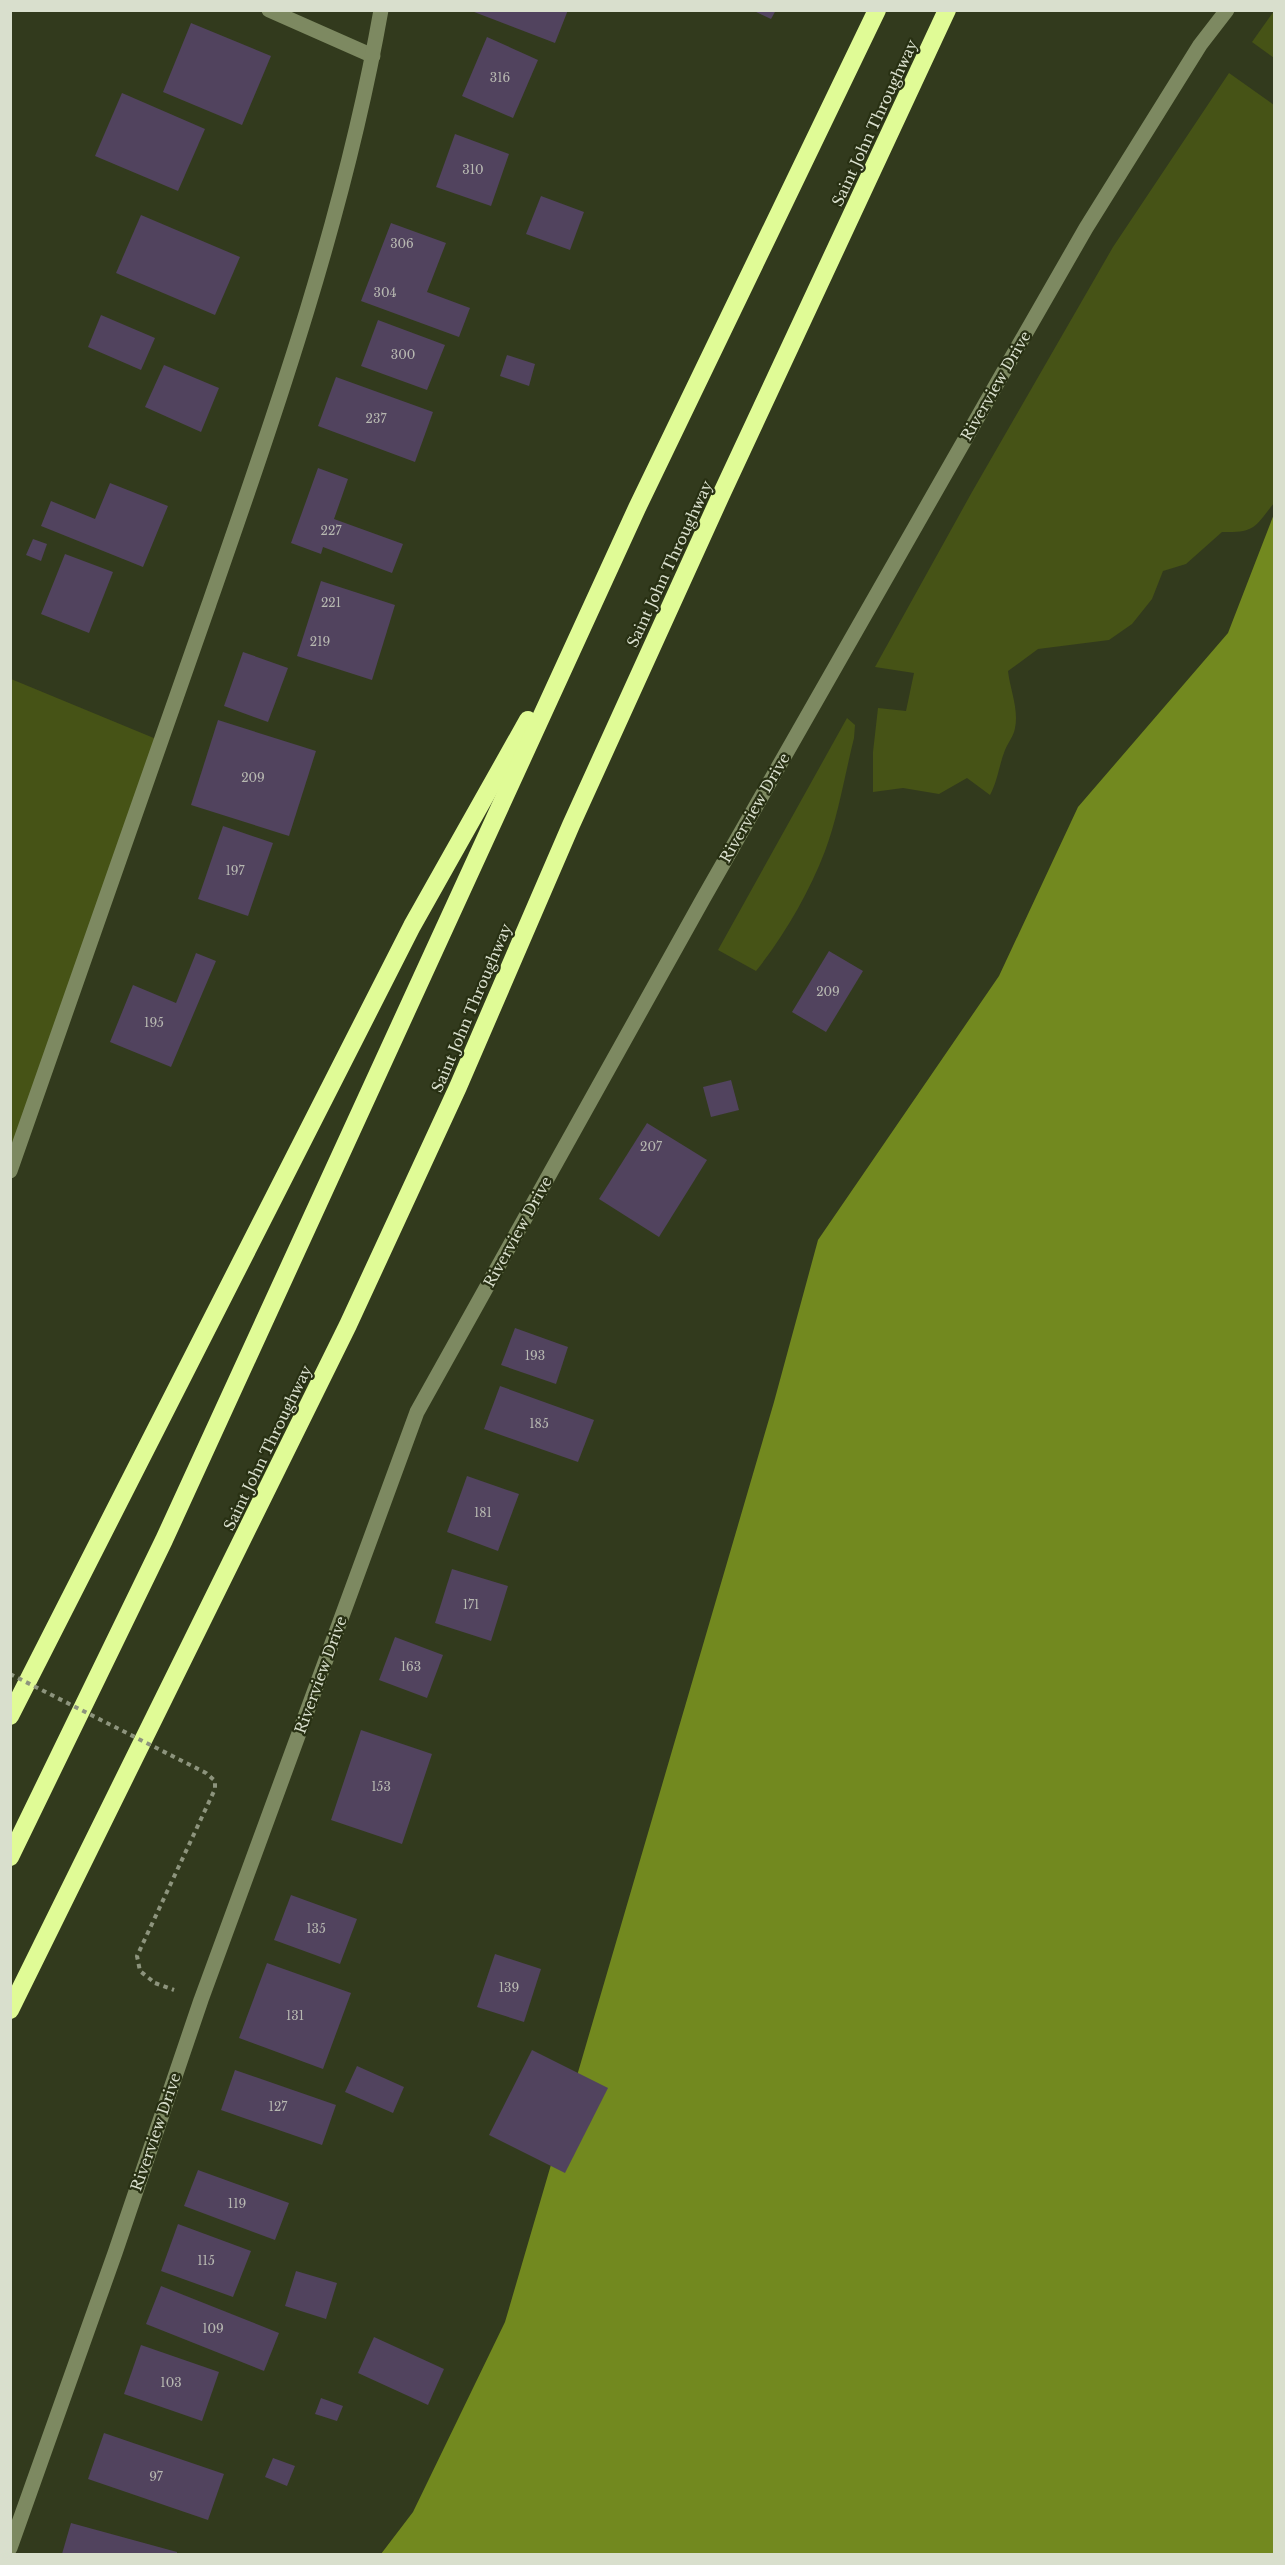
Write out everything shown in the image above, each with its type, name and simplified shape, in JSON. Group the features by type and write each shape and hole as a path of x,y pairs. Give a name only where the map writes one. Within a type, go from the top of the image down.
{"highway":[{"path":"10,1857 164,1540 637,507 877,10"},
{"name":"Saint John Throughway","path":"10,2010 348,1325 458,1087 571,825 716,506 947,10"},
{"path":"10,1716 412,926 592,606"}],"street":[{"path":"268,10 373,56"},
{"path":"10,1171 285,383 331,234 373,56 381,10"},
{"name":"Riverview Drive","path":"10,2548 111,2264 201,2000 417,1412 703,898 1086,228 1200,45 1227,10"}],"path":[{"path":"10,1674 207,1773 215,1781 215,1789 137,1956 141,1971 155,1983"}],"shaded area":[{"path":"1274,11 1274,58 1252,42"},
{"path":"1229,73 1274,105 1274,503 1253,527 1248,530 1222,532 1186,564 1163,571 1152,599 1132,624 1109,640 1038,649 1008,671 1015,707 1015,728 990,795 967,778 939,794 903,788 873,792 873,752 878,708 906,711 914,673 875,667 972,492 1113,247"},
{"path":"1274,514 1274,2554 381,2554 413,2512 505,2322 774,1402 818,1240 999,976 1078,807 1228,633"},
{"path":"11,679 161,741 11,1171"},
{"path":"847,718 855,725 854,738 830,838 795,914 756,971 718,950"}],"building":[{"path":"469,10 568,10 555,43"},
{"path":"752,10 776,10 771,19"},
{"path":"191,23 271,56 242,125 163,92"},
{"path":"487,37 538,60 513,118 462,96"},
{"path":"122,93 205,129 178,191 95,156"},
{"path":"455,134 509,154 491,206 436,187"},
{"path":"541,196 584,212 570,250 526,234"},
{"path":"141,215 240,257 215,315 116,273"},
{"path":"391,223 446,243 427,292 470,308 459,337 361,301"},
{"path":"101,315 155,338 141,370 88,347"},
{"path":"378,320 445,345 427,390 361,366"},
{"path":"507,355 535,364 529,386 500,376"},
{"path":"164,365 219,388 201,432 145,407"},
{"path":"336,377 433,412 415,462 318,426"},
{"path":"318,468 348,479 334,519 403,544 392,573 323,547 321,554 291,543"},
{"path":"110,483 168,506 143,567 41,526 51,501 95,519"},
{"path":"33,539 47,544 41,561 26,555"},
{"path":"65,554 113,572 89,633 41,614"},
{"path":"321,581 395,605 372,680 297,656"},
{"path":"243,652 288,668 268,722 224,706"},
{"path":"218,720 316,751 289,836 191,805"},
{"path":"223,826 273,843 248,916 198,899"},
{"path":"829,951 863,971 826,1032 792,1012"},
{"path":"196,953 216,961 171,1067 110,1042 133,985 176,1003"},
{"path":"731,1080 739,1110 711,1117 703,1087"},
{"path":"647,1123 707,1160 659,1237 599,1199"},
{"path":"515,1328 568,1347 556,1384 501,1365"},
{"path":"500,1386 594,1420 578,1462 484,1429"},
{"path":"467,1476 519,1494 498,1551 447,1532"},
{"path":"452,1569 508,1586 491,1641 435,1623"},
{"path":"395,1637 443,1655 427,1698 379,1680"},
{"path":"361,1730 432,1754 402,1844 331,1820"},
{"path":"291,1895 357,1919 340,1964 274,1940"},
{"path":"495,1954 541,1969 524,2022 477,2007"},
{"path":"267,1963 351,1993 323,2069 239,2038"},
{"path":"532,2050 608,2088 565,2173 489,2135"},
{"path":"357,2066 404,2087 393,2113 345,2092"},
{"path":"235,2070 336,2105 322,2145 221,2110"},
{"path":"198,2170 289,2203 275,2240 184,2206"},
{"path":"178,2224 251,2251 233,2297 161,2271"},
{"path":"296,2271 337,2283 326,2319 285,2306"},
{"path":"161,2286 279,2333 264,2371 146,2324"},
{"path":"374,2337 444,2369 428,2405 358,2373"},
{"path":"141,2345 219,2372 202,2421 124,2394"},
{"path":"321,2398 343,2406 337,2421 315,2414"},
{"path":"104,2433 224,2474 208,2520 88,2479"},
{"path":"273,2458 295,2466 287,2486 265,2477"},
{"path":"71,2523 177,2552 177,2554 62,2554"}]}
